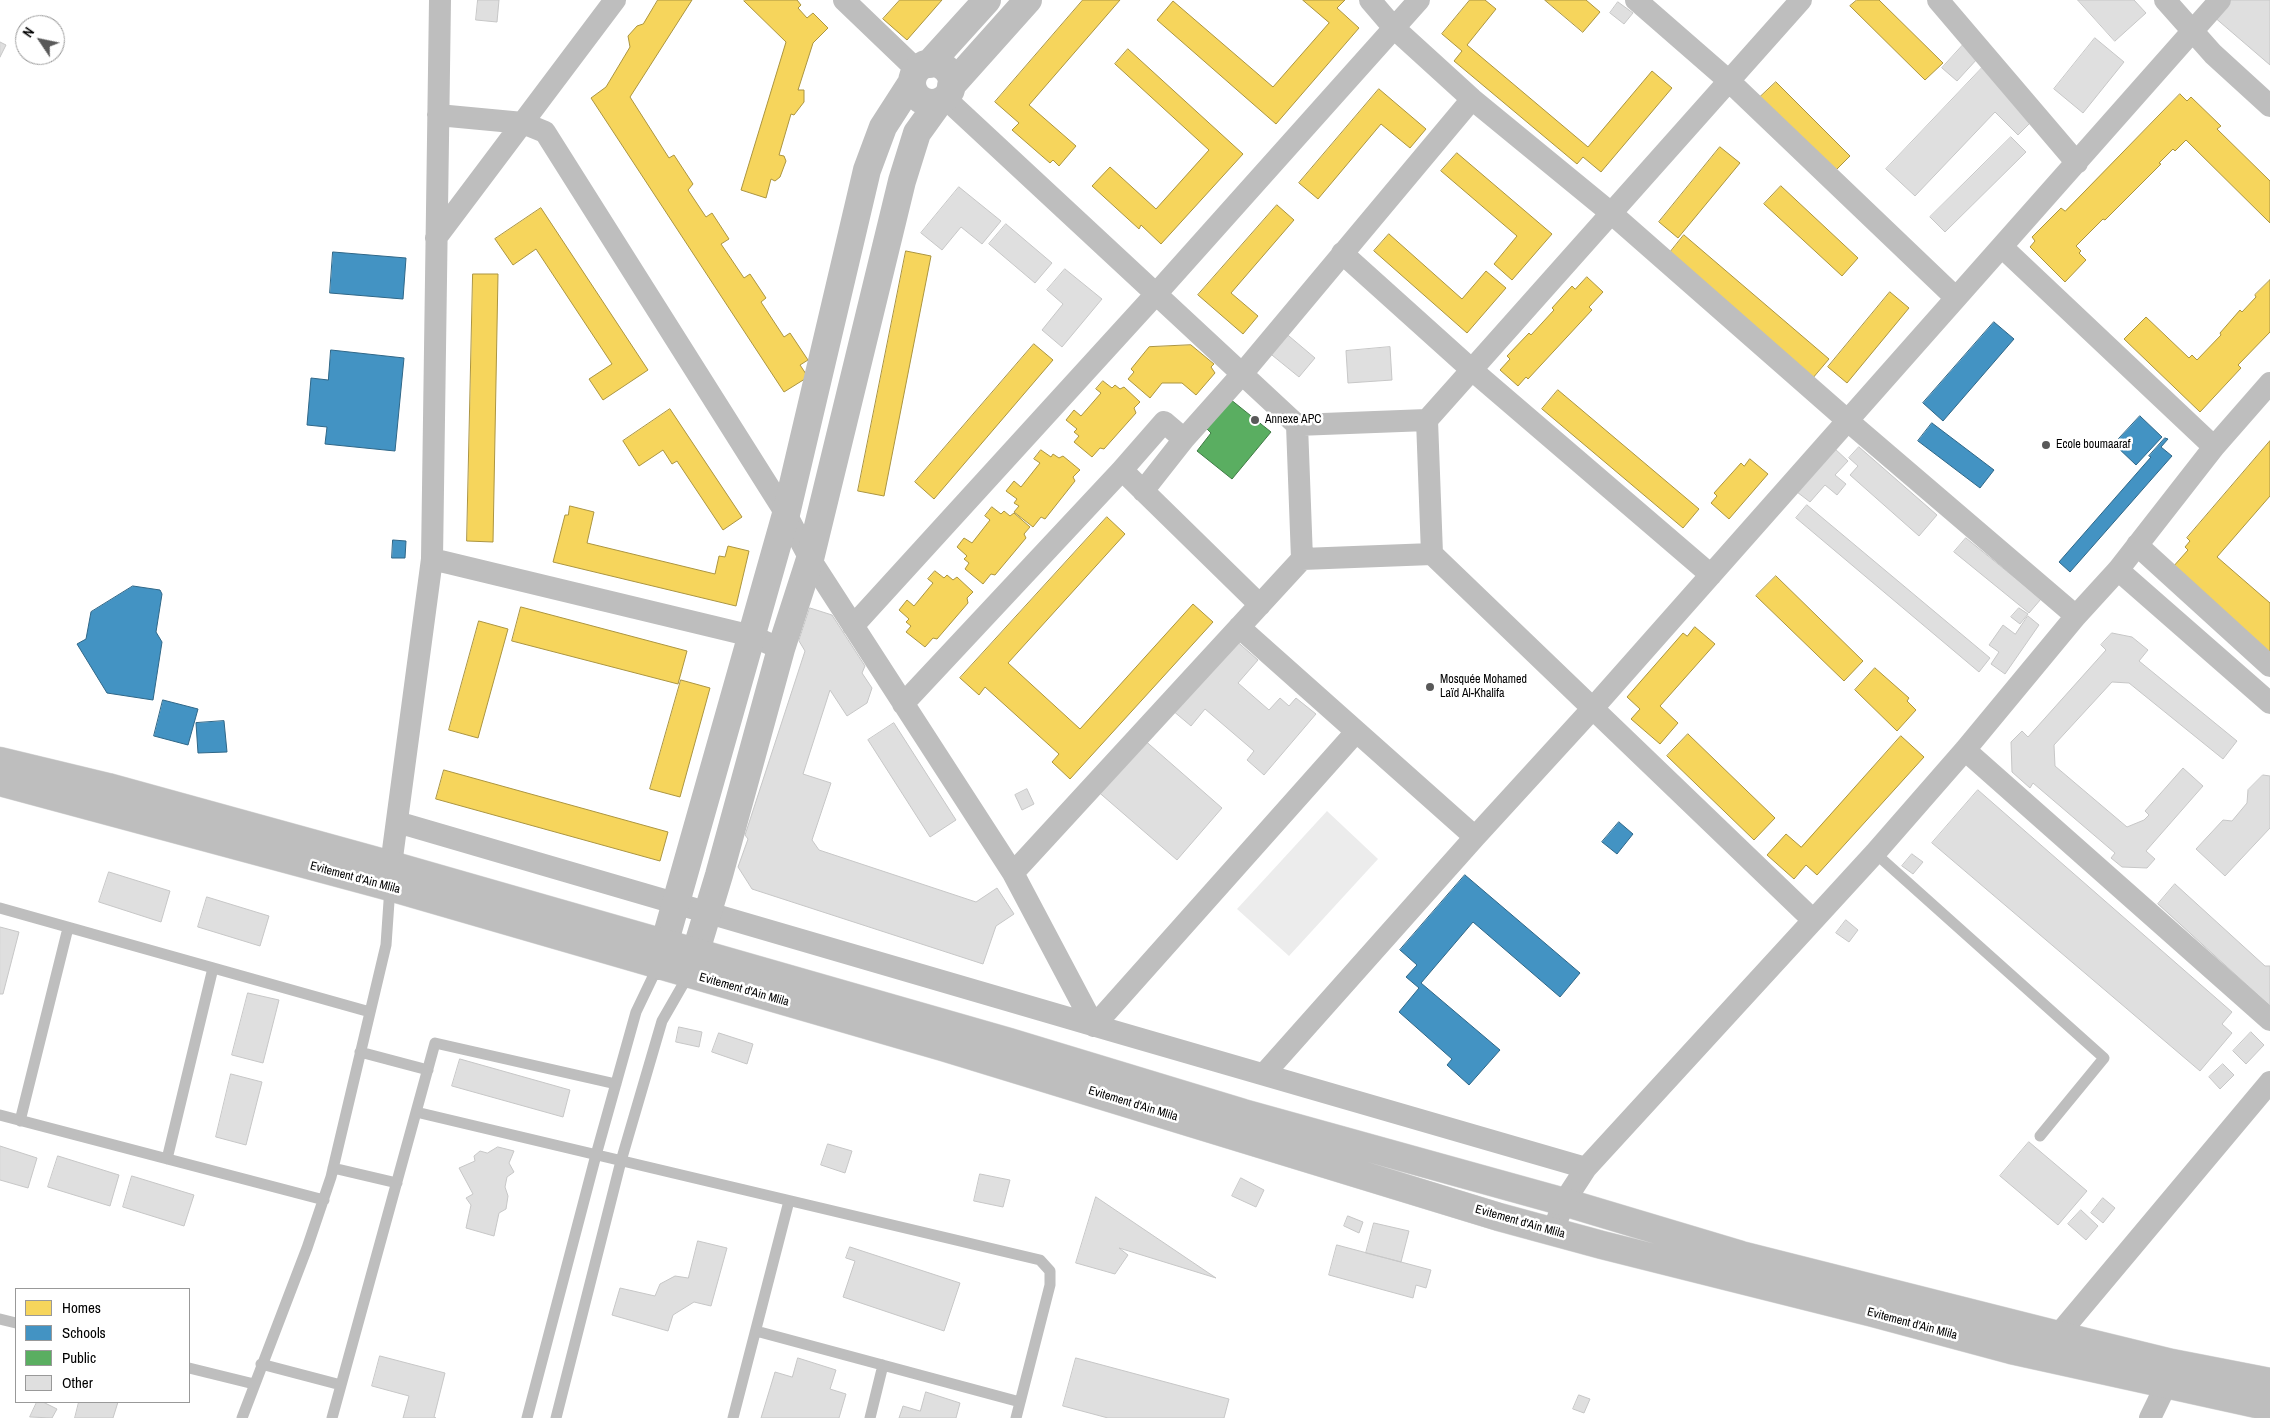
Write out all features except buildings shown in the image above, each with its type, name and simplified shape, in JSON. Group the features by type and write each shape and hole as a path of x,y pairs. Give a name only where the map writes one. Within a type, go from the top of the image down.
{"main road":[{"path":"661,955 786,514 867,170 883,127 919,72 987,0"},
{"path":"692,963 781,648 810,559 902,181 917,133 945,95 1028,0"},
{"path":"919,72 915,95 920,100 926,103 945,95"},
{"name":"Evitement d'Ain Mlila","path":"0,761 108,787 390,876 661,955 1010,1042 1243,1113 1564,1202 1741,1255 2058,1335 2270,1407"},
{"name":"Evitement d'Ain Mlila","path":"0,782 390,876"},
{"name":"Evitement d'Ain Mlila","path":"692,963 962,1053 1553,1231 2011,1350 2170,1374 2270,1382"}],"street":[{"path":"390,876 432,559 440,0"},
{"path":"436,238 615,0"},
{"path":"844,0 919,72"},
{"path":"1370,0 1394,28 1472,99 1611,213 1848,421 2076,616"},
{"path":"853,626 1156,294 1419,0"},
{"path":"1636,0 1729,81 1956,298"},
{"path":"1801,0 1428,420 1432,554 1813,920"},
{"path":"1938,0 2077,163"},
{"path":"2165,0 2212,54 2270,106"},
{"path":"1264,1074 1475,837 1593,708 2220,0"},
{"path":"945,95 1297,425 1302,559 1013,873"},
{"path":"1143,491 1184,439 1242,374 1472,99"},
{"path":"438,115 523,123 545,132 786,514 810,559 1013,873 1094,1026"},
{"path":"2002,247 2214,447"},
{"path":"1342,254 1472,370 1711,575"},
{"path":"1553,1231 1564,1202 1586,1168 1875,852 1965,750 2076,616 2118,570 2214,447 2270,383"},
{"path":"1297,425 1428,420"},
{"path":"903,704 1122,470 1164,422 1184,439"},
{"path":"1122,470 1260,605"},
{"path":"2137,545 2270,666"},
{"path":"1302,559 1432,554"},
{"path":"432,559 752,636 781,648"},
{"path":"2118,570 2270,703"},
{"path":"1239,627 1475,837"},
{"path":"1094,1026 1356,732"},
{"path":"1965,750 2270,1020"},
{"path":"397,822 676,906 706,913 1586,1168"},
{"path":"2058,1335 2270,1082"},
{"path":"2150,1418 2170,1374"}],"lane":[{"path":"1875,852 2104,1058 2040,1136"},
{"path":"242,1418 324,1200 333,1168 386,944 390,876"},
{"path":"0,908 370,1012"},
{"path":"20,1121 68,928"},
{"path":"527,1418 596,1155 636,1012 661,955"},
{"path":"556,1418 621,1161 662,1021 692,963"},
{"path":"166,1159 213,968"},
{"path":"332,1418 435,1043 616,1084"},
{"path":"360,1052 428,1070"},
{"path":"416,1112 1040,1260 1050,1271 1050,1285 1016,1418"},
{"path":"0,1115 324,1200"},
{"path":"333,1168 397,1183"},
{"path":"733,1418 789,1201"},
{"path":"0,1319 15,1323"},
{"path":"756,1331 1020,1402"},
{"path":"262,1364 341,1385"},
{"path":"870,1418 883,1365"},
{"path":"190,1368 254,1384"}],"shaded area":[{"path":"1327,811 1378,859 1289,956 1237,909"}],"place":[{"name":"Annexe APC","path":"1255,420"},
{"name":"Ecole boumaaraf","path":"2046,445"},
{"name":"Mosquée Mohamed Laïd Al-Khalifa","path":"1430,687"}]}
